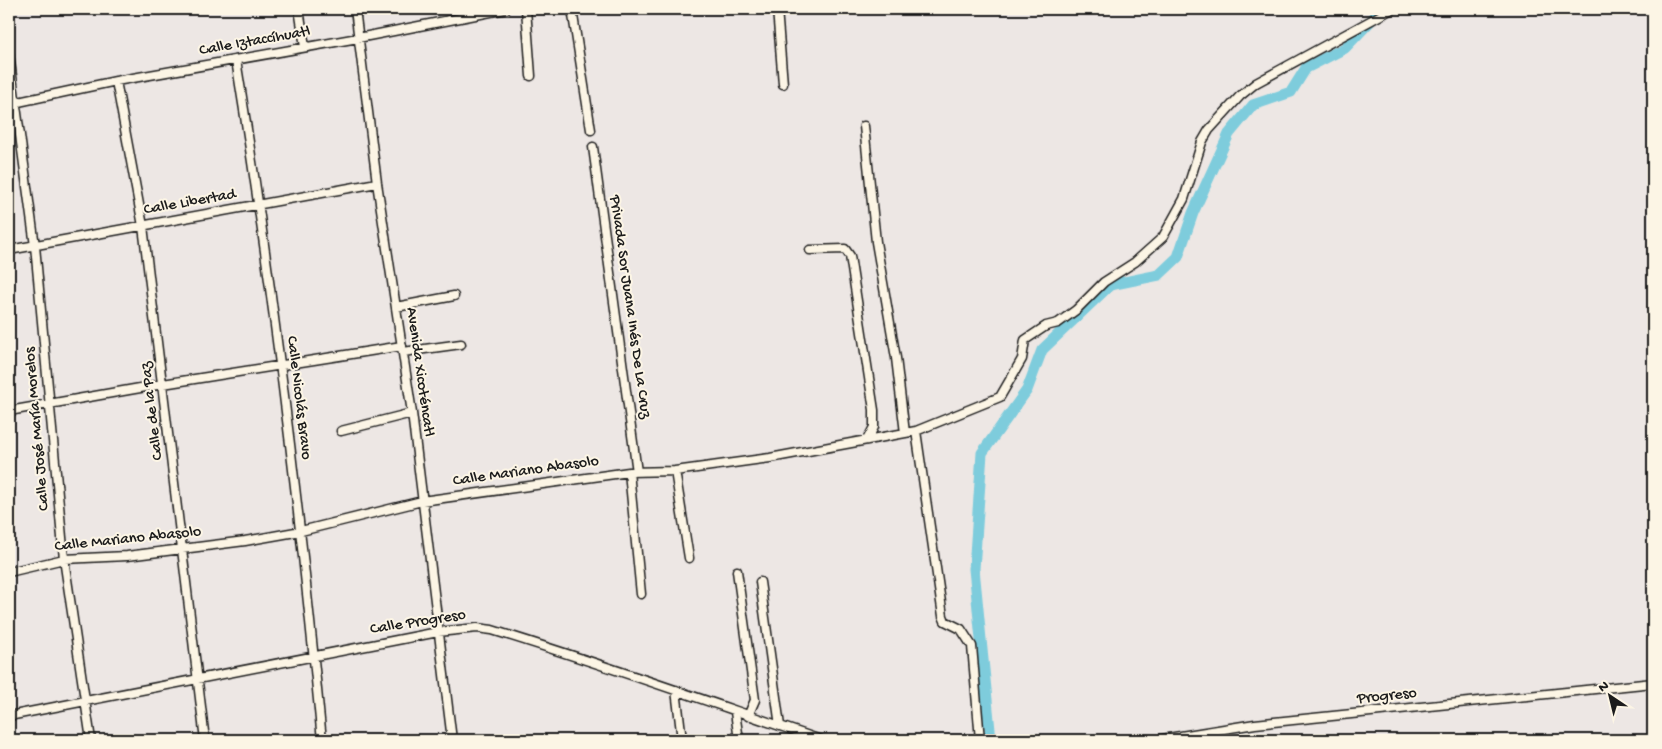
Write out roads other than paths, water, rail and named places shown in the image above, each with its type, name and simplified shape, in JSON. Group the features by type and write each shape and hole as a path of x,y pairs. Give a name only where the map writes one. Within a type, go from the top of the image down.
{"street":[{"path":"299,9 305,47"},
{"name":"Avenida Xicoténcatl","path":"355,9 376,183 412,413 452,740"},
{"name":"Calle Iztaccíhuatl","path":"12,103 116,80 358,38 506,9"},
{"path":"526,9 531,76"},
{"path":"572,9 591,130"},
{"path":"777,9 783,84"},
{"name":"Calle Mariano Abasolo","path":"9,572 64,559 127,556 301,531 422,501 628,472 675,471 770,458 916,431 1000,397 1022,359 1024,344 1031,334 1046,326 1058,324 1076,310 1104,282 1135,262 1163,237 1184,199 1202,142 1209,130 1240,96 1256,83 1392,9"},
{"name":"Calle José María Morelos","path":"9,54 12,103 35,246 64,559 91,740"},
{"name":"Calle Nicolás Bravo","path":"236,60 260,204 301,531 322,740"},
{"name":"Calle de la Paz","path":"116,80 143,226 164,384 206,740"},
{"path":"864,126 876,242 896,358 906,433"},
{"name":"Privada Sor Juana Inés De La Cruz","path":"593,146 637,472"},
{"name":"Calle Libertad","path":"9,250 376,183"},
{"path":"810,250 844,249 850,256 874,410 874,427 866,440"},
{"path":"396,307 454,296"},
{"path":"9,411 280,366 402,349 461,344"},
{"path":"341,431 412,413"},
{"path":"916,431 944,621 961,629 972,646 980,740"},
{"path":"675,471 689,558"},
{"path":"628,472 641,594"},
{"path":"737,571 755,700 748,716"},
{"path":"760,582 780,726"},
{"name":"Calle Progreso","path":"9,716 198,681 438,632 477,628 492,630 597,662 735,712 821,740"},
{"name":"Progreso","path":"1156,740 1255,724 1653,682"},
{"path":"676,690 682,740"},
{"path":"735,712 739,740"}],"waterway":[{"path":"991,740 974,569 982,453 1027,390 1042,350 1110,285 1159,275 1178,257 1193,213 1229,134 1253,105 1291,92 1306,68 1345,48 1382,9"}]}
